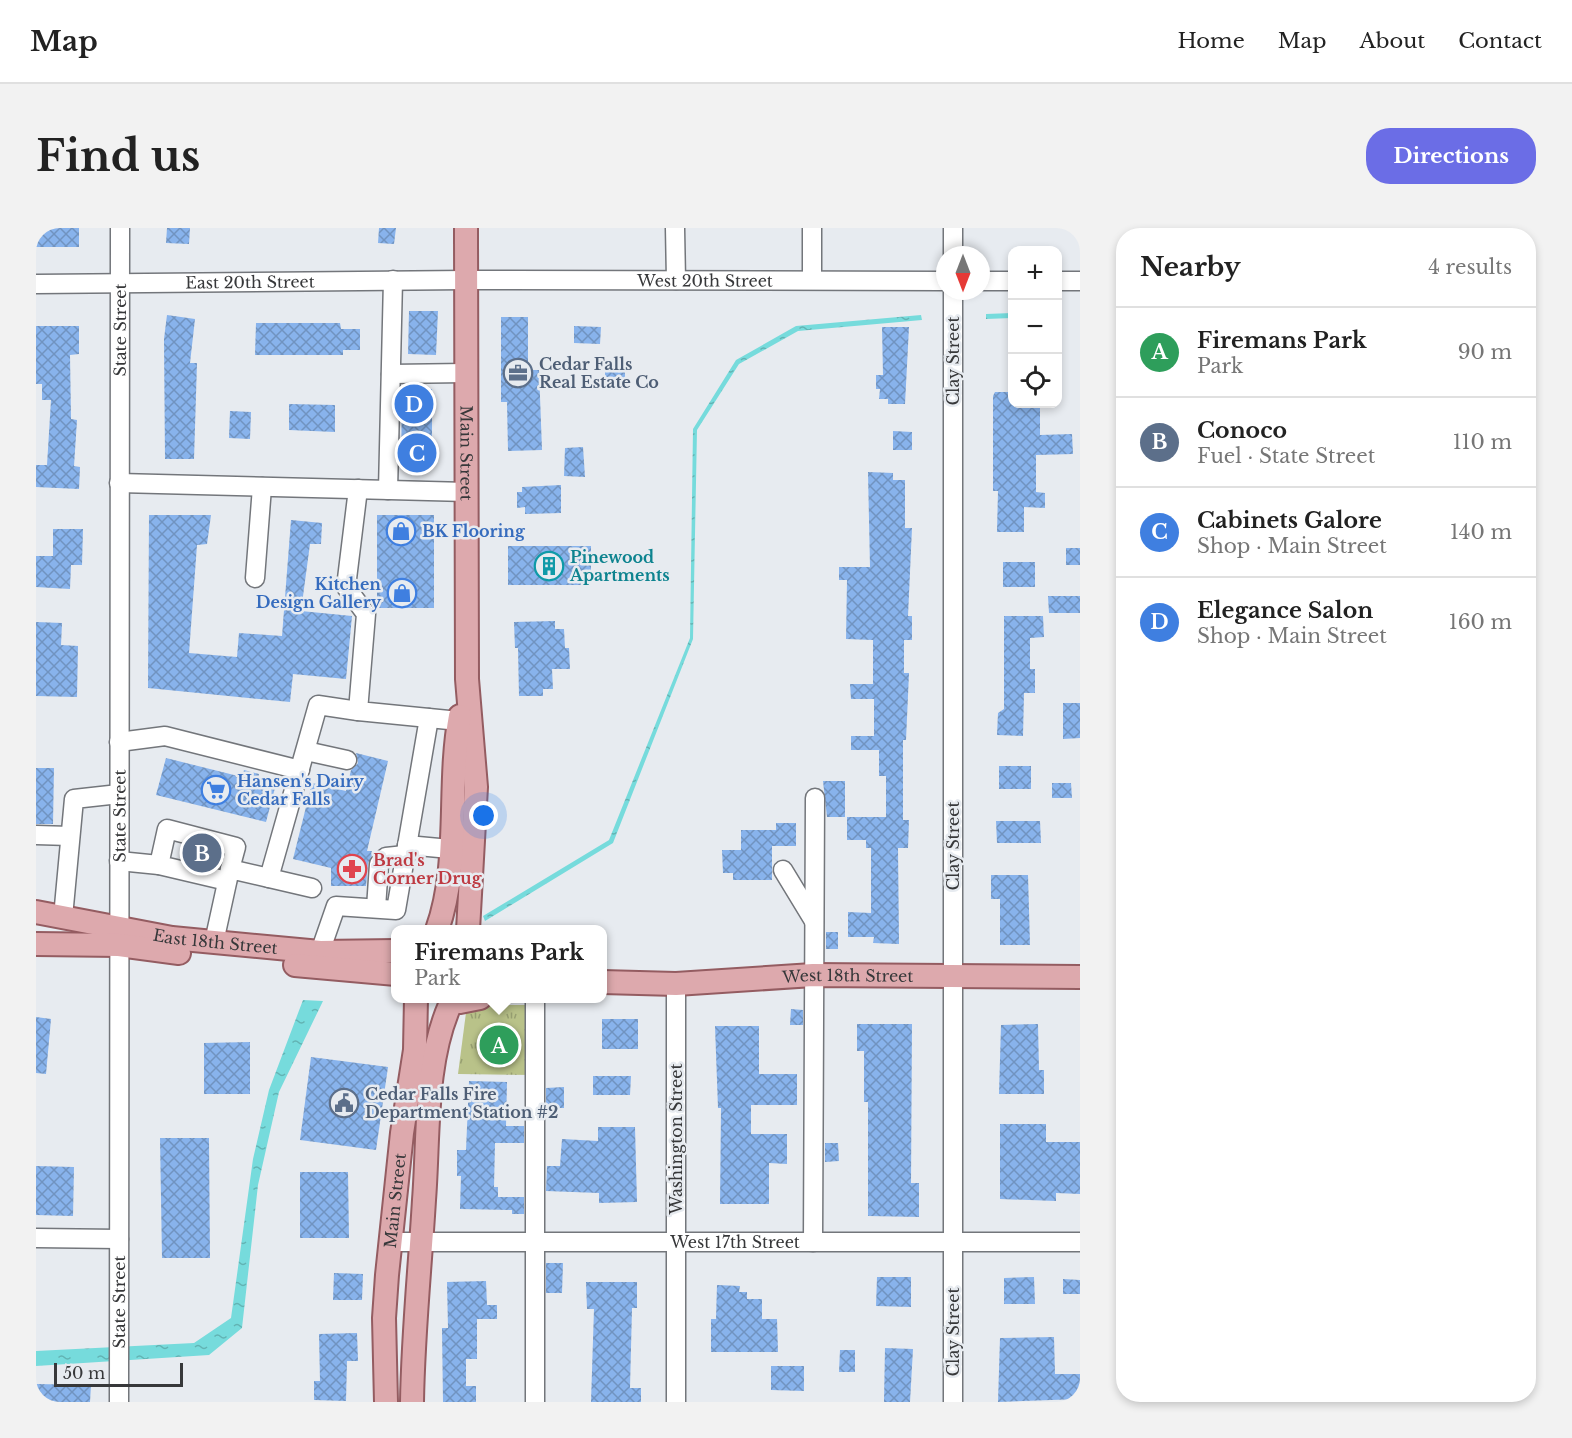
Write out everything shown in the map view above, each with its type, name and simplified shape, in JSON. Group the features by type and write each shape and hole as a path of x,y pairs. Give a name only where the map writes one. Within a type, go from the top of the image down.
{"main road":[{"name":"Main Street","path":"466,228 467,679 476,787 468,925"},
{"name":"Main Street","path":"439,925 447,902 459,721 467,679"},
{"name":"East 18th Street","path":"36,912 63,917 119,935 391,974"},
{"name":"East 18th Street","path":"36,944 119,935 320,952 391,951"},
{"name":"West 18th Street","path":"607,983 676,984 813,975 1080,977"},
{"name":"Main Street","path":"386,1402 384,1318 390,1242 415,1050 416,1003"},
{"name":"Main Street","path":"412,1402 414,1323 429,1102 442,1024 462,1003"}],"street":[{"name":"State Street","path":"119,1402 120,228"},
{"path":"675,228 676,280"},
{"path":"812,228 812,280"},
{"path":"953,228 953,246"},
{"path":"388,490 393,280"},
{"name":"East 20th Street","path":"36,284 466,280"},
{"name":"West 20th Street","path":"466,280 936,281"},
{"path":"990,281 1008,281"},
{"path":"1062,281 1080,281"},
{"name":"Clay Street","path":"953,1402 954,300"},
{"path":"391,374 466,373"},
{"path":"119,483 467,492"},
{"path":"255,578 262,487"},
{"path":"358,489 346,587 366,614 358,711"},
{"path":"269,878 318,705 459,721"},
{"path":"320,952 336,906 396,910 429,718"},
{"path":"119,742 165,736 300,770"},
{"path":"306,751 347,760"},
{"path":"63,917 74,799 119,794"},
{"path":"813,1242 815,798"},
{"path":"159,865 167,829 236,847 214,942"},
{"path":"36,836 69,836"},
{"path":"406,850 450,849"},
{"path":"119,861 269,878 312,888"},
{"path":"783,870 814,921"},
{"name":"Washington Street","path":"676,984 676,1402"},
{"path":"535,1003 535,1402"},
{"path":"36,1238 119,1239"},
{"name":"West 17th Street","path":"390,1242 1080,1242"}],"green space":[{"path":"467,1005 535,1005 536,1075 458,1074"}],"water":[{"path":"1008,313 1008,318 986,319 986,314"},
{"path":"921,315 922,320 798,331 739,364 697,430 693,639 613,843 485,921 483,916 609,840 690,638 693,429 736,360 796,326"},
{"path":"303,1000 323,1001 279,1092 258,1185 242,1328 209,1355 36,1366 36,1351 194,1343 231,1318 253,1159 269,1090"}],"building":[{"path":"37,228 79,228 79,247 36,247"},
{"path":"167,228 190,228 189,244 166,243"},
{"path":"379,228 396,228 394,244 378,243"},
{"path":"409,311 438,311 436,355 408,354"},
{"path":"167,315 195,319 190,363 197,363 194,459 165,459 164,339"},
{"path":"501,317 528,317 528,370 539,370 542,450 508,451 507,402 501,402"},
{"path":"256,323 340,323 341,329 360,329 360,350 343,350 343,355 255,355"},
{"path":"36,326 79,326 79,354 70,355 71,419 77,420 74,466 80,467 79,489 36,487 36,465 47,465 51,400 42,400 42,384 36,384"},
{"path":"574,326 601,327 600,344 574,343"},
{"path":"882,327 909,327 905,404 888,404 888,399 879,399 880,389 876,389 876,375 883,375"},
{"path":"605,360 625,360 625,386 605,386"},
{"path":"402,389 432,389 432,469 401,469"},
{"path":"995,392 1008,392 1008,408 1040,408 1040,435 1072,434 1073,454 1036,455 1036,492 1045,493 1045,508 1024,507 1024,532 997,532 998,491 993,491 993,396"},
{"path":"289,404 335,405 335,432 289,430"},
{"path":"230,411 251,412 250,439 229,438"},
{"path":"893,431 912,432 912,450 893,450"},
{"path":"583,447 585,477 564,476 565,448"},
{"path":"868,472 893,473 893,480 905,480 905,528 912,528 908,616 912,616 912,640 904,640 904,673 909,673 906,740 903,740 903,820 909,820 908,848 898,848 899,944 873,943 874,937 848,937 848,912 871,913 871,848 866,848 866,840 847,840 847,817 886,817 886,776 879,776 879,750 851,750 851,736 874,736 874,699 851,699 850,684 873,684 873,640 846,639 847,580 839,580 839,567 870,567"},
{"path":"561,485 561,513 525,514 525,507 517,508 517,492 522,492 522,487"},
{"path":"149,515 211,515 207,544 197,545 189,653 237,657 239,633 282,636 291,520 322,523 321,544 310,544 301,611 352,616 346,679 293,674 290,702 148,688"},
{"path":"377,515 434,515 434,608 377,608"},
{"path":"53,529 83,529 82,565 71,565 70,589 36,587 36,556 53,556"},
{"name":"Pinewood Apartments","path":"508,546 591,546 591,585 508,585"},
{"path":"1066,548 1080,548 1080,565 1066,565"},
{"path":"1003,562 1035,562 1035,587 1003,587"},
{"path":"1048,596 1080,596 1080,613 1049,613"},
{"path":"1004,616 1043,616 1044,637 1030,638 1030,669 1035,669 1035,693 1024,693 1023,736 997,735 998,713 1004,709"},
{"path":"555,621 555,629 564,629 565,648 569,648 570,669 552,669 553,689 543,689 543,696 519,696 518,648 515,648 514,622"},
{"path":"36,622 62,623 61,645 78,646 77,697 36,696"},
{"path":"1063,703 1080,703 1080,738 1063,739"},
{"path":"356,753 388,761 367,851 372,851 372,855 368,863 366,886 331,886 331,868 293,859 312,783 346,791 351,770 358,763"},
{"name":"Hansen's Dairy Cedar Falls","path":"166,758 242,777 244,770 259,774 258,780 276,784 266,822 156,795"},
{"path":"999,766 1031,766 1031,789 999,789"},
{"path":"36,768 54,768 53,824 36,824"},
{"path":"823,781 845,781 845,817 827,817"},
{"path":"1052,783 1071,783 1072,798 1052,798"},
{"path":"996,821 1040,821 1041,843 997,843"},
{"path":"776,823 796,823 796,846 772,846 772,880 733,880 733,873 723,873 722,850 741,850 741,830 776,830"},
{"path":"991,875 1028,875 1030,945 1000,945 1000,899 991,899"},
{"path":"826,932 838,932 838,949 826,949"},
{"path":"791,1009 803,1010 803,1025 790,1025"},
{"path":"36,1017 51,1019 46,1074 36,1073"},
{"path":"602,1019 638,1019 638,1049 602,1049"},
{"path":"857,1024 912,1024 911,1183 919,1183 919,1217 868,1216 868,1102 864,1102 864,1051 857,1051"},
{"path":"1038,1024 1039,1070 1044,1070 1044,1094 999,1094 1001,1025"},
{"path":"715,1026 759,1026 759,1074 797,1074 797,1105 751,1105 751,1134 787,1134 787,1164 769,1163 769,1204 720,1204 721,1108 718,1108"},
{"path":"250,1042 250,1094 204,1094 204,1043"},
{"name":"Cedar Falls Fire Department Station #2","path":"311,1057 388,1067 376,1150 300,1140"},
{"path":"593,1076 631,1076 630,1095 593,1095"},
{"path":"469,1081 507,1082 506,1126 524,1126 524,1143 495,1143 494,1187 498,1187 498,1197 524,1197 524,1214 512,1214 512,1210 460,1209 461,1176 457,1176 457,1150 466,1150"},
{"path":"564,1087 564,1108 546,1108 546,1088"},
{"path":"1000,1124 1046,1124 1046,1142 1080,1142 1080,1194 1056,1193 1056,1201 1000,1199"},
{"path":"598,1127 635,1127 637,1202 599,1203 599,1193 546,1191 547,1166 560,1166 562,1139 598,1141"},
{"path":"160,1138 209,1138 210,1258 162,1258"},
{"path":"825,1143 838,1143 839,1161 825,1162"},
{"path":"36,1166 74,1167 73,1216 36,1215"},
{"path":"300,1172 348,1172 349,1238 300,1238"},
{"path":"546,1263 563,1263 562,1293 546,1293"},
{"path":"334,1273 363,1274 362,1300 333,1300"},
{"path":"877,1277 911,1277 911,1307 876,1306"},
{"path":"1034,1277 1035,1304 1004,1304 1004,1278"},
{"path":"1063,1279 1080,1280 1080,1294 1063,1294"},
{"path":"486,1281 487,1305 497,1305 497,1319 477,1319 477,1359 466,1359 466,1386 476,1386 476,1402 443,1402 442,1328 448,1328 447,1282"},
{"path":"586,1282 637,1282 637,1308 632,1308 630,1388 641,1388 641,1402 591,1402 594,1309 587,1309"},
{"path":"717,1285 740,1286 739,1292 747,1292 747,1299 762,1299 762,1319 777,1319 778,1352 711,1352 711,1319 716,1319"},
{"path":"357,1333 358,1361 347,1361 346,1401 314,1400 314,1381 320,1381 319,1334"},
{"path":"1054,1337 1055,1374 1080,1374 1080,1399 998,1402 1000,1338"},
{"path":"885,1348 913,1349 910,1402 884,1402"},
{"path":"840,1350 855,1350 855,1372 839,1372"},
{"path":"771,1366 804,1366 804,1391 771,1390"},
{"path":"36,1384 91,1385 90,1402 36,1402"}],"place":[{"name":"Cedar Falls Real Estate Co","path":"518,373"},
{"name":"Elegance Salon","path":"414,404"},
{"name":"Cabinets Galore","path":"417,453"},
{"name":"BK Flooring","path":"401,531"},
{"name":"Pinewood Apartments","path":"549,566"},
{"name":"Kitchen Design Gallery","path":"402,593"},
{"name":"Hansen's Dairy Cedar Falls","path":"216,790"},
{"name":"Conoco","path":"202,853"},
{"name":"Brad's Corner Drug","path":"352,869"},
{"name":"Firemans Park","path":"499,1045"},
{"name":"Cedar Falls Fire Department Station #2","path":"344,1103"}]}
